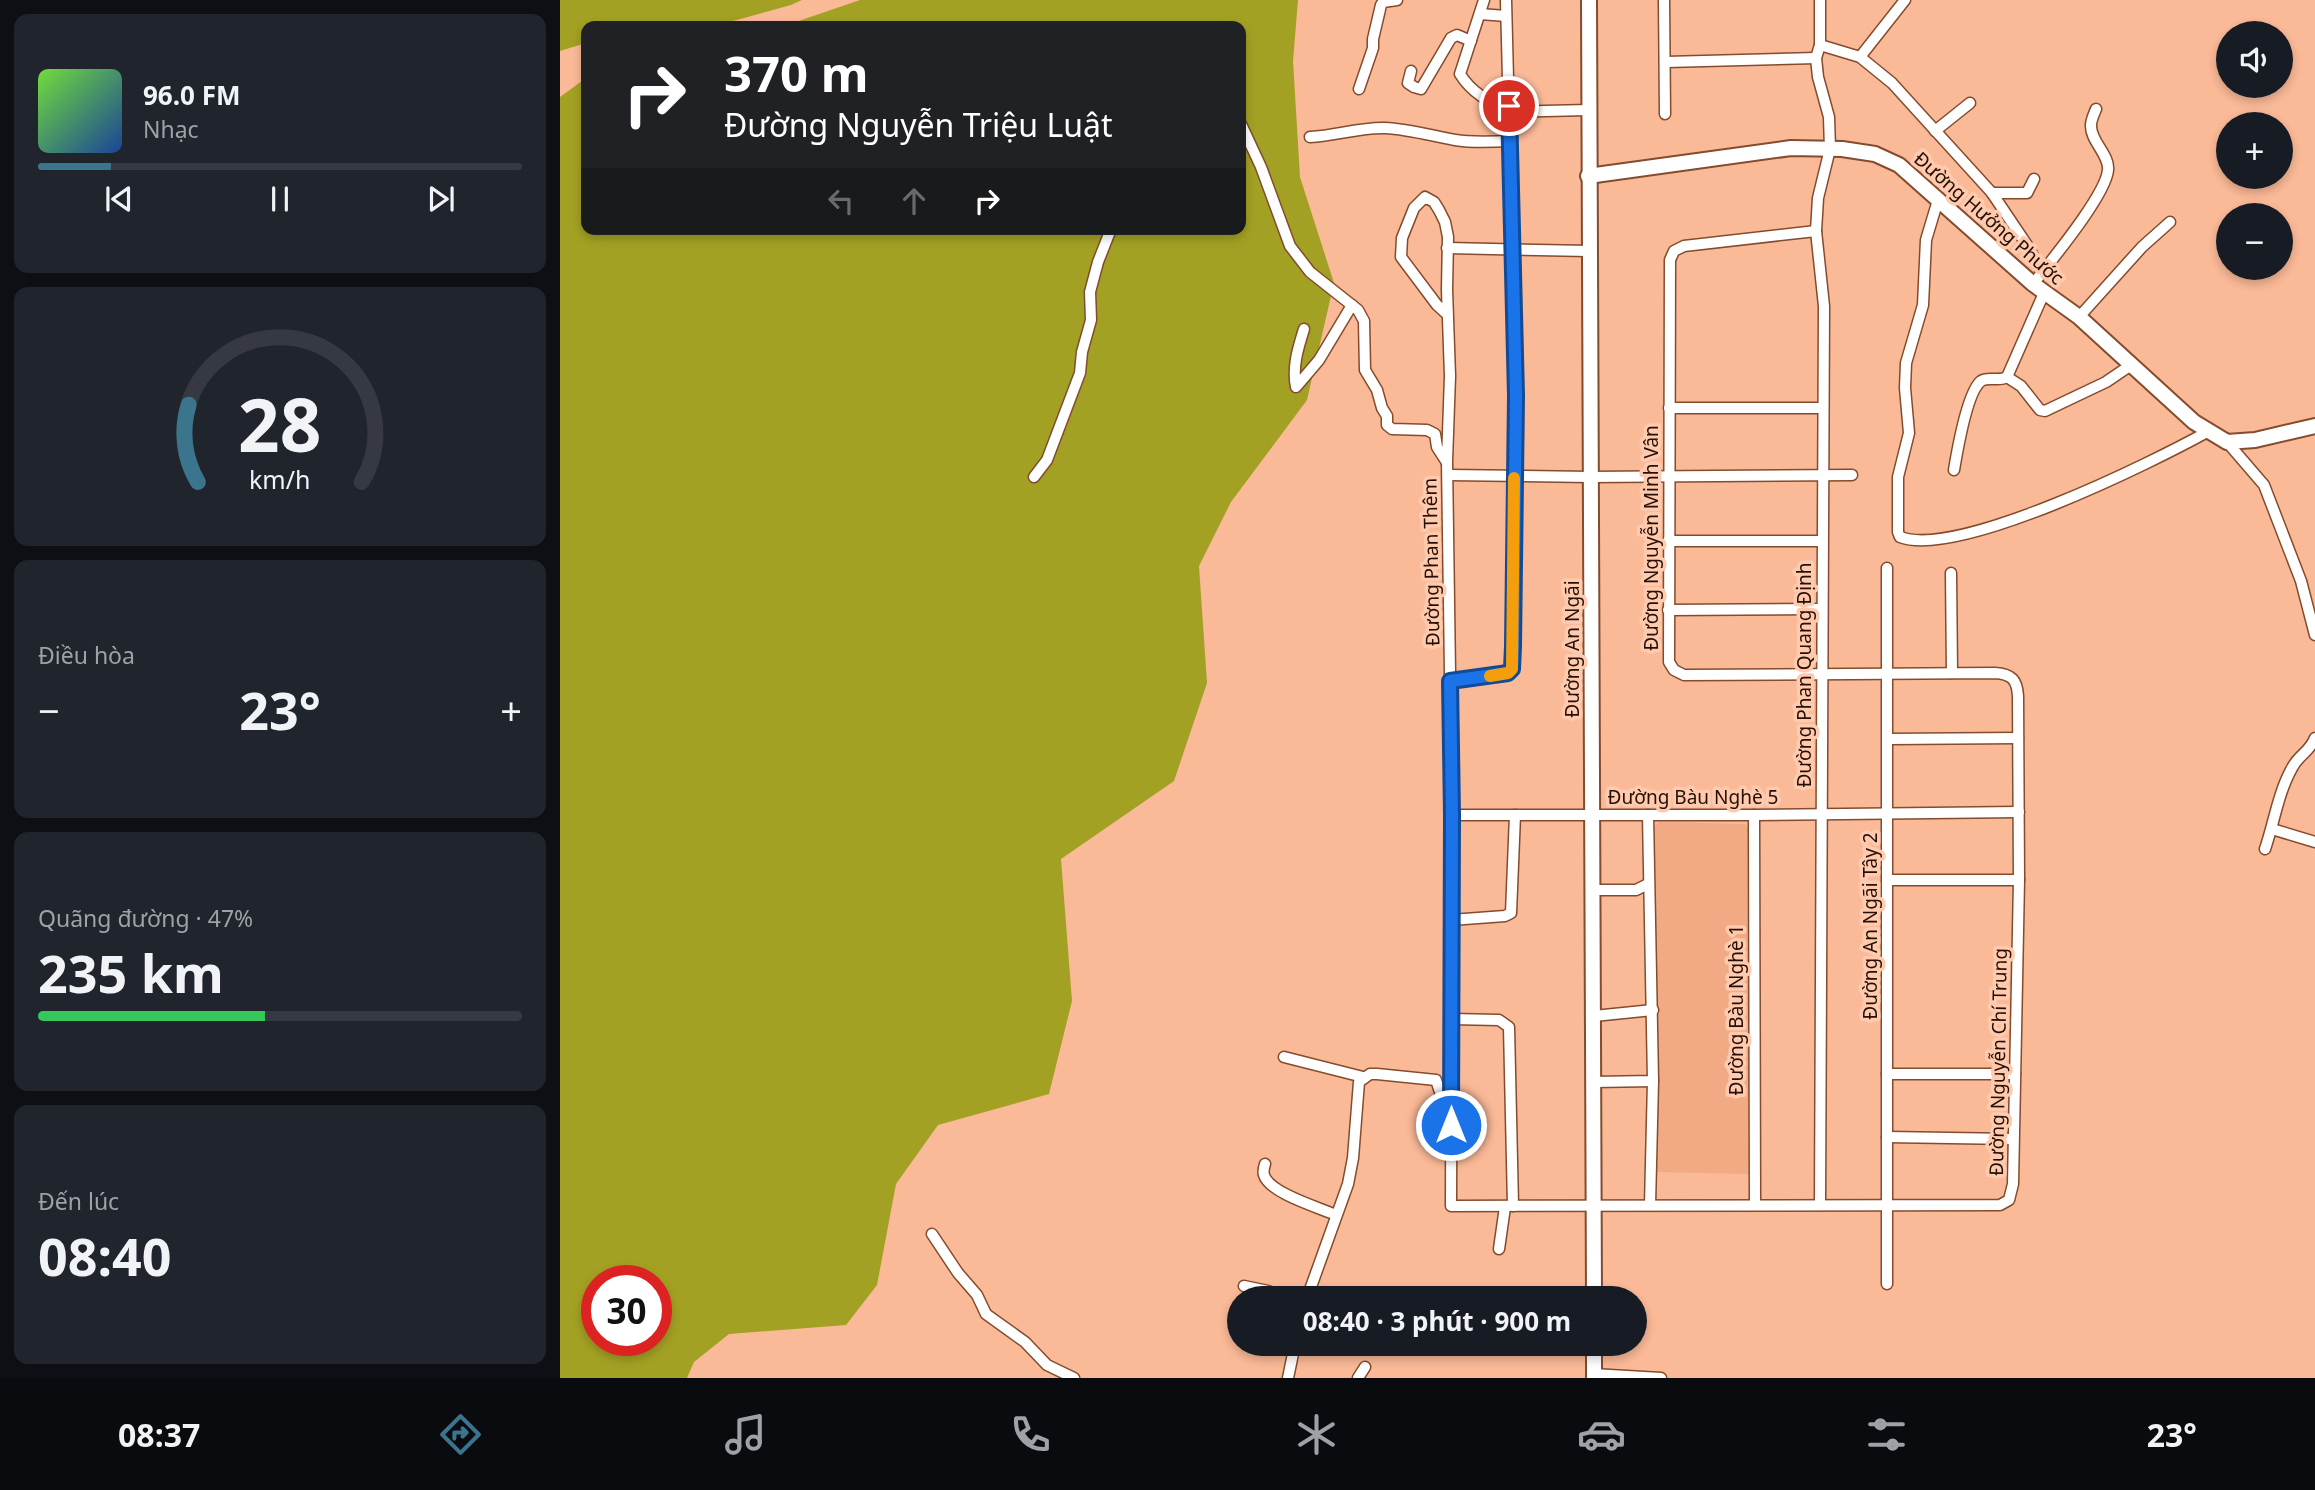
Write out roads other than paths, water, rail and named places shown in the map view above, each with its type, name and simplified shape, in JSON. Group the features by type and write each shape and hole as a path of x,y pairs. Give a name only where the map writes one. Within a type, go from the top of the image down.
{"main road":[{"name":"Đường An Ngãi","path":"1589,0 1594,1286"},
{"name":"Đường Hưởng Phước","path":"1588,176 1791,148 1875,153 1899,165 2040,283 2194,422 2227,442"},
{"path":"2227,442 2255,440 2315,426"},
{"path":"1594,1356 1594,1376"}],"street":[{"path":"1359,89 1373,48 1381,5 1383,2 1397,0"},
{"path":"1484,0 1460,70 1462,78 1496,105 1509,109 1588,110"},
{"path":"1450,681 1508,673 1512,669 1516,396 1506,0"},
{"path":"1664,0 1665,114"},
{"path":"1666,62 1816,58 1820,0"},
{"path":"1860,57 1905,0"},
{"path":"1480,14 1506,16"},
{"path":"1411,71 1408,82 1421,89 1451,38 1457,35 1471,41"},
{"path":"1819,45 1860,57 1892,83 1975,171 2029,248 2040,283"},
{"name":"Đường Phan Quang Định","path":"1816,58 1818,77 1829,117 1830,149 1818,198 1816,232 1824,306 1820,1204"},
{"path":"1935,131 1970,103"},
{"path":"1954,470 1965,419 1978,385 1985,379 2003,380 2007,377 2040,283 2092,204 2108,174 2109,166 2092,133 2091,124 2096,109"},
{"path":"1310,137 1384,128 1415,131 1455,140 1510,141"},
{"path":"1246,135 1290,246 1310,272 1358,310 1364,321 1365,370 1377,390 1387,416 1387,425 1392,429 1427,430 1435,434 1437,447 1447,461"},
{"path":"1992,193 2027,193 2034,179"},
{"path":"1448,315 1437,305 1401,257 1400,247 1414,208 1425,197 1434,202 1445,222 1447,242 1511,251 1589,251"},
{"path":"1938,200 1926,240 1923,305 1906,363 1905,388 1909,425 1908,440 1898,477 1900,537 1915,541 1936,541 2010,520 2134,470 2209,431"},
{"path":"2079,317 2142,247 2170,222"},
{"name":"Đường Nguyễn Minh Vân","path":"1816,232 1684,246 1674,251 1670,260 1669,662 1674,670 1685,675 2003,673 2012,677"},
{"path":"1034,477 1047,460 1080,373 1091,320 1090,292 1109,235"},
{"name":"Đường Phan Thêm","path":"1447,242 1452,815 1451,1206 1594,1205"},
{"path":"1304,329 1295,361 1296,387 1320,360 1352,305"},
{"path":"2007,377 2021,386 2038,408 2045,411 2106,382 2131,365"},
{"path":"1669,408 1823,408"},
{"path":"2227,442 2264,485 2311,602 2315,635"},
{"path":"1449,475 1852,475"},
{"path":"1668,541 1822,541"},
{"name":"Đường An Ngãi Tây 2","path":"1887,568 1887,1284"},
{"path":"1951,573 1952,673"},
{"path":"1668,610 1822,609"},
{"name":"Đường Nguyễn Chí Trung","path":"1594,1205 2000,1205 2009,1200 2012,1194 2019,880 2018,696 2012,677"},
{"path":"1889,739 2018,738"},
{"path":"2265,849 2291,769 2300,757 2312,752 2315,738"},
{"name":"Đường Bàu Nghè 5","path":"1452,815 2019,812"},
{"path":"1451,920 1505,916 1511,913 1515,815"},
{"path":"1648,815 1653,1010 1650,1205"},
{"name":"Đường Bàu Nghè 1","path":"1754,815 1755,1205"},
{"path":"2272,830 2315,842"},
{"path":"1888,880 2019,880"},
{"path":"1594,890 1636,890 1648,884"},
{"path":"1594,1016 1653,1010"},
{"path":"1451,1019 1499,1020 1509,1027 1509,1206 1499,1249"},
{"path":"1284,1057 1363,1077 1377,1074 1451,1079"},
{"path":"1887,1074 2015,1074"},
{"path":"1311,1286 1348,1184 1353,1158 1357,1093 1363,1077"},
{"path":"1436,1080 1441,1095 1451,1101"},
{"path":"1594,1082 1653,1081"},
{"path":"1887,1137 2013,1139"},
{"path":"1265,1164 1266,1180 1280,1190 1336,1215"},
{"path":"932,1234 958,1273 977,1295 986,1314 1025,1342 1047,1365 1073,1378"},
{"path":"1287,1378 1292,1356"},
{"path":"1358,1378 1365,1367"},
{"path":"1594,1376 1661,1378"}]}
